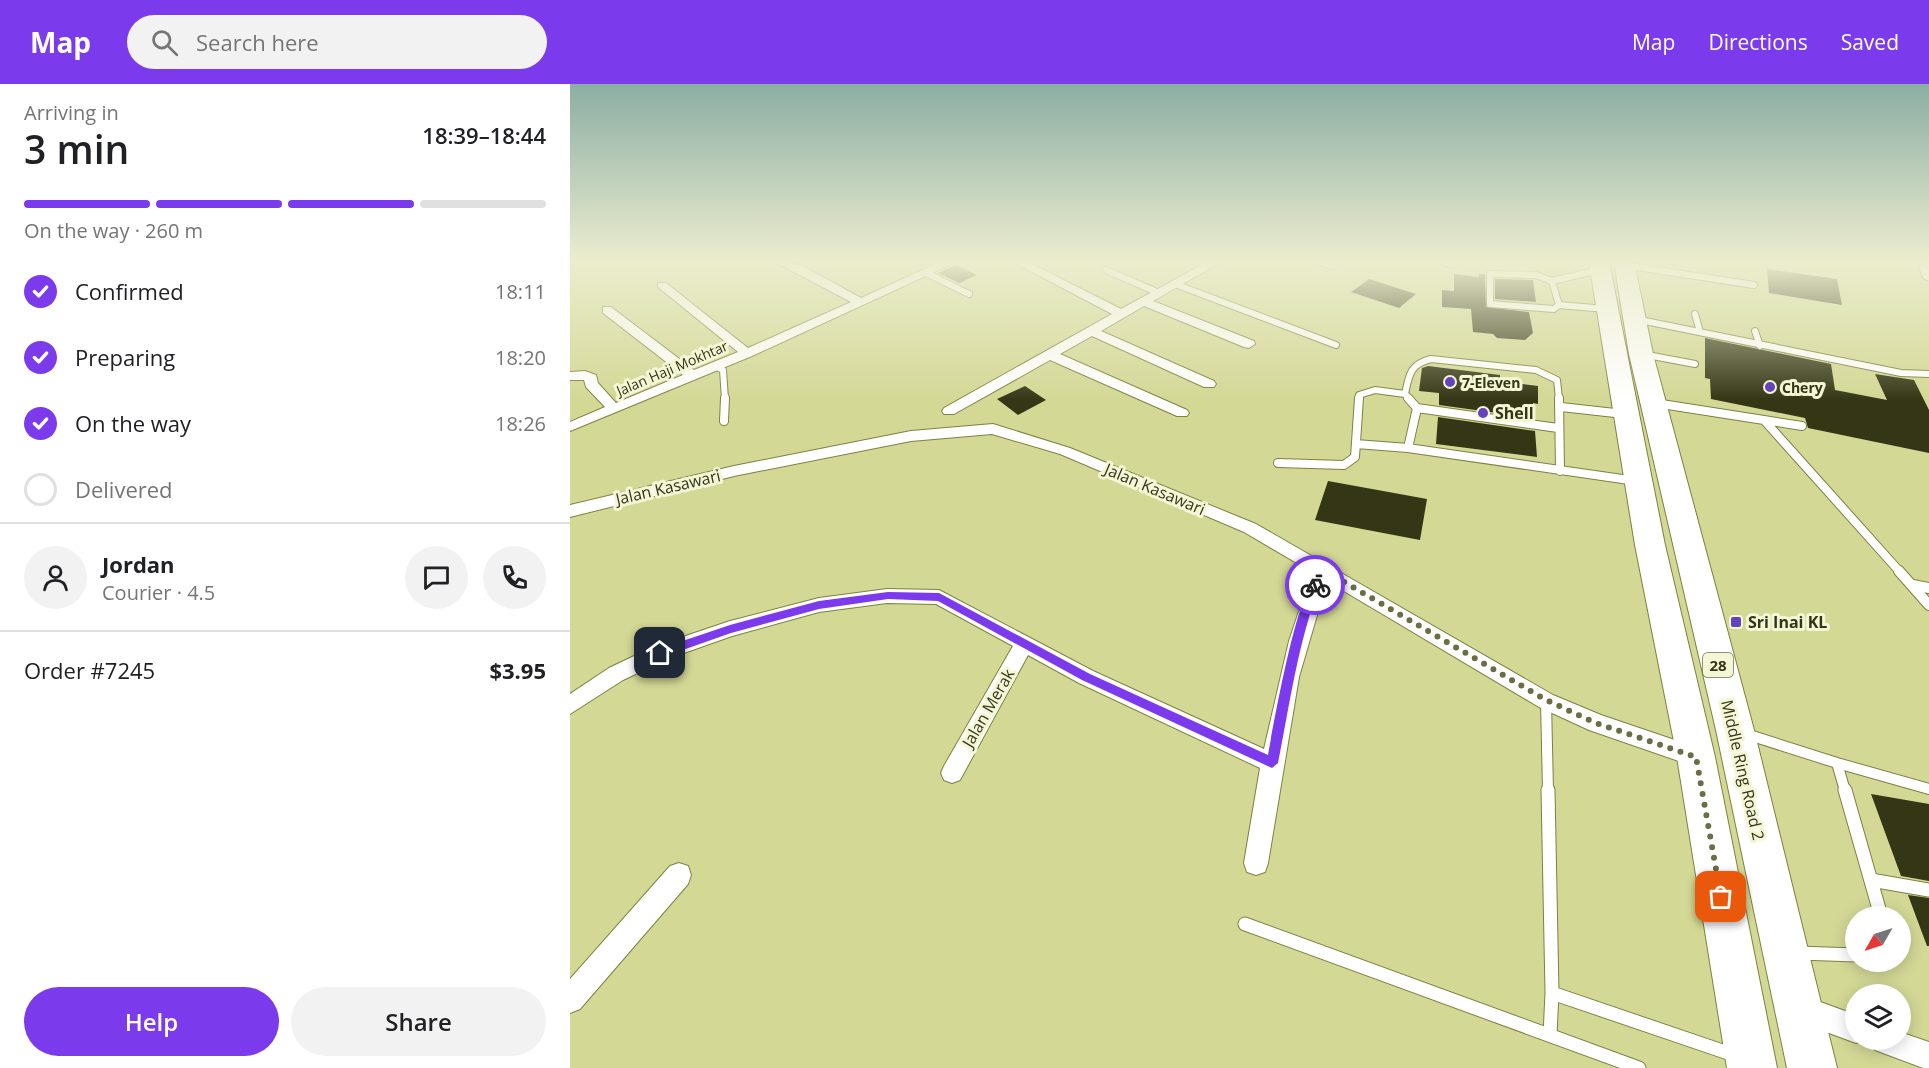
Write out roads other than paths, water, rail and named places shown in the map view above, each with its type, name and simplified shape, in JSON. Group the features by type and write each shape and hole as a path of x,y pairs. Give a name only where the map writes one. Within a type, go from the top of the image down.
{"highway":[{"name":"Middle Ring Road 2","path":"1619,308 1639,408 1735,730 1812,1068"},
{"name":"Middle Ring Road 2","path":"1620,314 1641,354 1638,481 1696,757 1751,1064"}],"street":[{"path":"691,308 747,352"},
{"name":"Jalan Haji Mokhtar","path":"570,427 847,308"},
{"path":"1109,308 1121,314"},
{"path":"949,411 1133,308"},
{"path":"1159,308 1249,344"},
{"path":"607,310 693,376"},
{"path":"1091,332 1209,384"},
{"path":"1050,355 1182,413"},
{"path":"570,376 585,375 591,378 591,384 596,392 614,408"},
{"name":"Jalan Kasawari","path":"570,511 734,471 900,439 950,431 993,429 1065,451 1250,528 1546,700 1596,723 1696,757"},
{"path":"1256,862 1272,763 1296,645 1305,612 1322,569"},
{"path":"570,705 616,674 660,653 730,629 819,605 888,596 939,597 1086,677 1272,763"},
{"name":"Jalan Merak","path":"952,773 1025,643"},
{"path":"570,999 679,875"},
{"path":"1798,1008 1845,1025"},
{"path":"1911,1049 1929,1056"}],"lane":[{"path":"1238,308 1336,345"},
{"path":"1532,308 1555,308"},
{"path":"1579,308 1620,314 1760,346 1901,373 1929,374"},
{"path":"1695,314 1700,332"},
{"path":"1755,331 1760,346"},
{"path":"1641,354 1695,364"},
{"path":"1405,394 1411,367 1416,362 1431,359 1536,369 1548,374 1557,380 1561,407 1558,428 1560,471"},
{"path":"715,366 723,370 726,399 724,421"},
{"path":"1278,463 1344,465 1355,457 1359,395 1372,391 1405,394 1417,408 1558,428"},
{"path":"1561,407 1639,408 1802,426"},
{"path":"1408,448 1417,408"},
{"path":"1764,420 1929,605"},
{"path":"1356,444 1408,448 1638,481"},
{"path":"1913,585 1929,588"},
{"path":"1546,700 1552,993 1550,1035"},
{"path":"1735,730 1837,763 1929,789"},
{"path":"1837,763 1878,906"},
{"path":"1871,880 1929,890"},
{"path":"1245,924 1639,1068"},
{"path":"1786,953 1845,955"},
{"path":"1552,993 1751,1064"}],"place":[{"name":"7-Eleven","path":"1450,382"},
{"name":"Chery","path":"1770,387"},
{"name":"Shell","path":"1483,413"},
{"name":"Sri Inai KL","path":"1736,622"}]}
